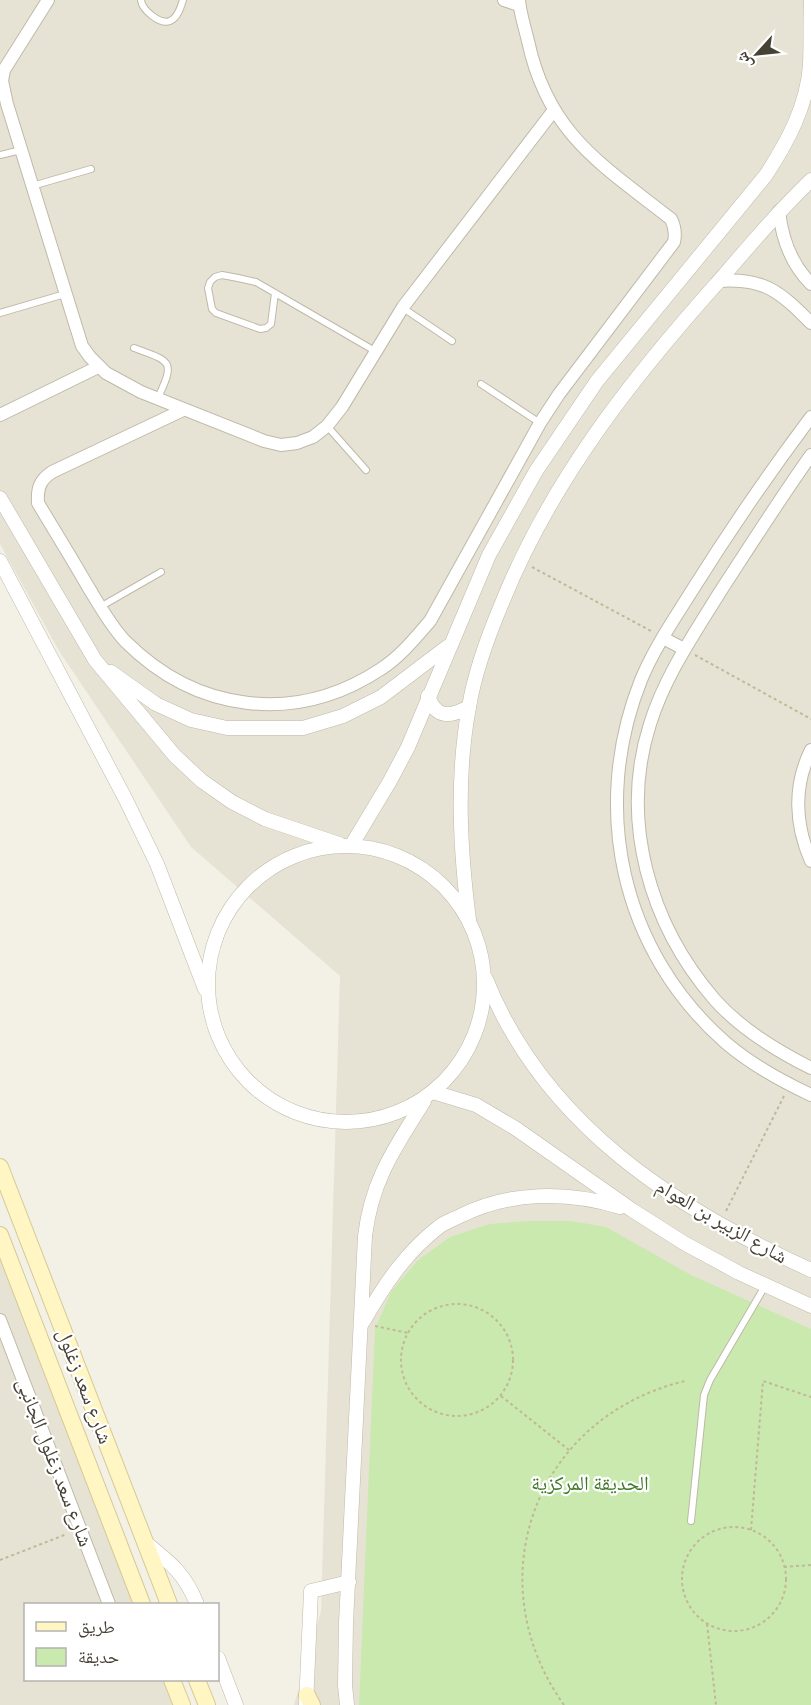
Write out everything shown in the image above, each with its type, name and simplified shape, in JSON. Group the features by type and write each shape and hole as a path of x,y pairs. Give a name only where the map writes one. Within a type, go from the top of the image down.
{"main road":[{"name":"شارع سعد زغلول","path":"0,1167 168,1603"},
{"name":"شارع سعد زغلول","path":"0,1236 141,1603"},
{"path":"8,1256 31,1248"},
{"path":"171,1681 182,1705"},
{"path":"197,1681 207,1705"}],"street":[{"path":"48,0 4,63 3,93 82,346 98,366 115,378 157,400 280,445 297,443 313,437 327,426 342,407 403,308 554,110"},
{"path":"183,410 52,472 39,484 38,502 100,607 123,639 150,665 182,685 217,698 254,704 292,703 324,696 355,684 383,668 408,646 430,621 540,423 674,242 676,234 671,219 591,157 564,127 541,87 532,62 519,2 504,0"},
{"path":"207,995 208,968 214,942 225,917 240,895 259,876 281,861 306,851 347,846 390,781 408,747 489,555 512,512 562,431 634,333 766,175 787,142 802,105 810,66 811,0"},
{"path":"469,922 463,872 461,772 469,706 485,648 519,560 548,508 595,433 654,355 779,211 811,180"},
{"path":"779,211 786,247 811,284"},
{"path":"718,281 752,282 770,288 787,298 811,323"},
{"path":"0,415 98,366"},
{"path":"811,417 770,473 663,638 642,678 627,721 618,765 616,810 619,844 631,900 648,942 671,981 700,1017 727,1043 749,1060 811,1095"},
{"path":"811,455 684,649 664,686 647,735 640,766 638,808 641,850 651,891 667,929 688,966 716,1001 742,1025 773,1047 811,1068"},
{"path":"0,498 95,660 175,756 202,781 232,802 265,819 347,846 374,849 403,858 430,874 452,896 469,922 480,951 483,995 480,1017 473,1039 449,1077 430,1094 412,1106 389,1116 365,1122 324,1121 292,1112 270,1100 251,1085 235,1066 216,1030 207,995 157,864 92,734 0,561"},
{"path":"663,638 684,649"},
{"path":"95,660 156,704 191,720 228,728 303,728 343,716 381,696 449,646"},
{"path":"428,696 430,704 444,714 452,714 469,706"},
{"path":"811,750 805,762 798,789 798,817 804,844 811,861"},
{"name":"شارع الزبير بن العوام","path":"483,972 496,1003 518,1043 544,1081 574,1116 607,1147 680,1202 762,1248 811,1270"},
{"path":"700,1017 716,1001"},
{"path":"346,1705 345,1685 365,1236 368,1212 374,1189 384,1167 430,1094"},
{"name":"شارع الزبير بن العوام","path":"430,1094 477,1104 684,1243 765,1286 811,1306"},
{"path":"362,1323 396,1270 416,1247 442,1225 471,1210 502,1201 535,1196 568,1196 589,1199 632,1210"},
{"name":"شارع سعد زغلول الجانبى","path":"0,1320 108,1603"},
{"path":"147,1544 180,1572 196,1603"},
{"path":"308,1702 311,1591 350,1581"},
{"path":"219,1661 236,1705"}],"lane":[{"path":"141,0 145,11 164,22 175,18 183,0"},
{"path":"0,155 21,150"},
{"path":"32,186 91,169"},
{"path":"275,293 271,324 260,329 216,313 212,309 208,288 215,277 222,275 256,282 275,293 375,351"},
{"path":"0,313 65,294"},
{"path":"403,308 452,341"},
{"path":"134,348 162,357 167,362 168,375 157,400"},
{"path":"481,384 540,423"},
{"path":"327,426 366,470"},
{"path":"100,607 161,572"},
{"path":"691,1521 704,1395 710,1380 765,1286"}],"path":[{"path":"519,560 663,638"},
{"path":"684,649 811,719"},
{"path":"719,1224 790,1085"},
{"path":"462,1304 483,1311 500,1324 510,1344 512,1354 510,1376 500,1395 492,1403 473,1413 452,1415 431,1409 414,1395 404,1376 401,1354 408,1333 422,1317 441,1306 462,1304"},
{"path":"362,1323 408,1333"},
{"path":"564,1705 544,1673 529,1635 522,1576 523,1557 531,1518 547,1482 569,1450 590,1429 613,1410 647,1392 685,1381"},
{"path":"751,1530 763,1381 811,1397"},
{"path":"500,1395 569,1450"},
{"path":"731,1527 751,1530 769,1541 781,1557 784,1567 785,1587 778,1606 765,1621 746,1630 726,1631 707,1624 692,1610 683,1592 685,1562 695,1544 712,1532 731,1527"},
{"path":"0,1560 80,1528"},
{"path":"784,1567 811,1565"},
{"path":"707,1624 716,1705"}],"shaded area":[{"path":"0,0 811,0 811,1705 294,1705 321,1611 340,976 191,847 59,651 0,544"},
{"path":"0,1227 140,1603 24,1603 24,1681 168,1681 177,1705 0,1705"}],"green space":[{"name":"الحديقة المركزية","path":"571,1221 606,1227 691,1275 811,1329 811,1705 359,1705 375,1329 391,1292 417,1261 450,1237 489,1224"}]}
